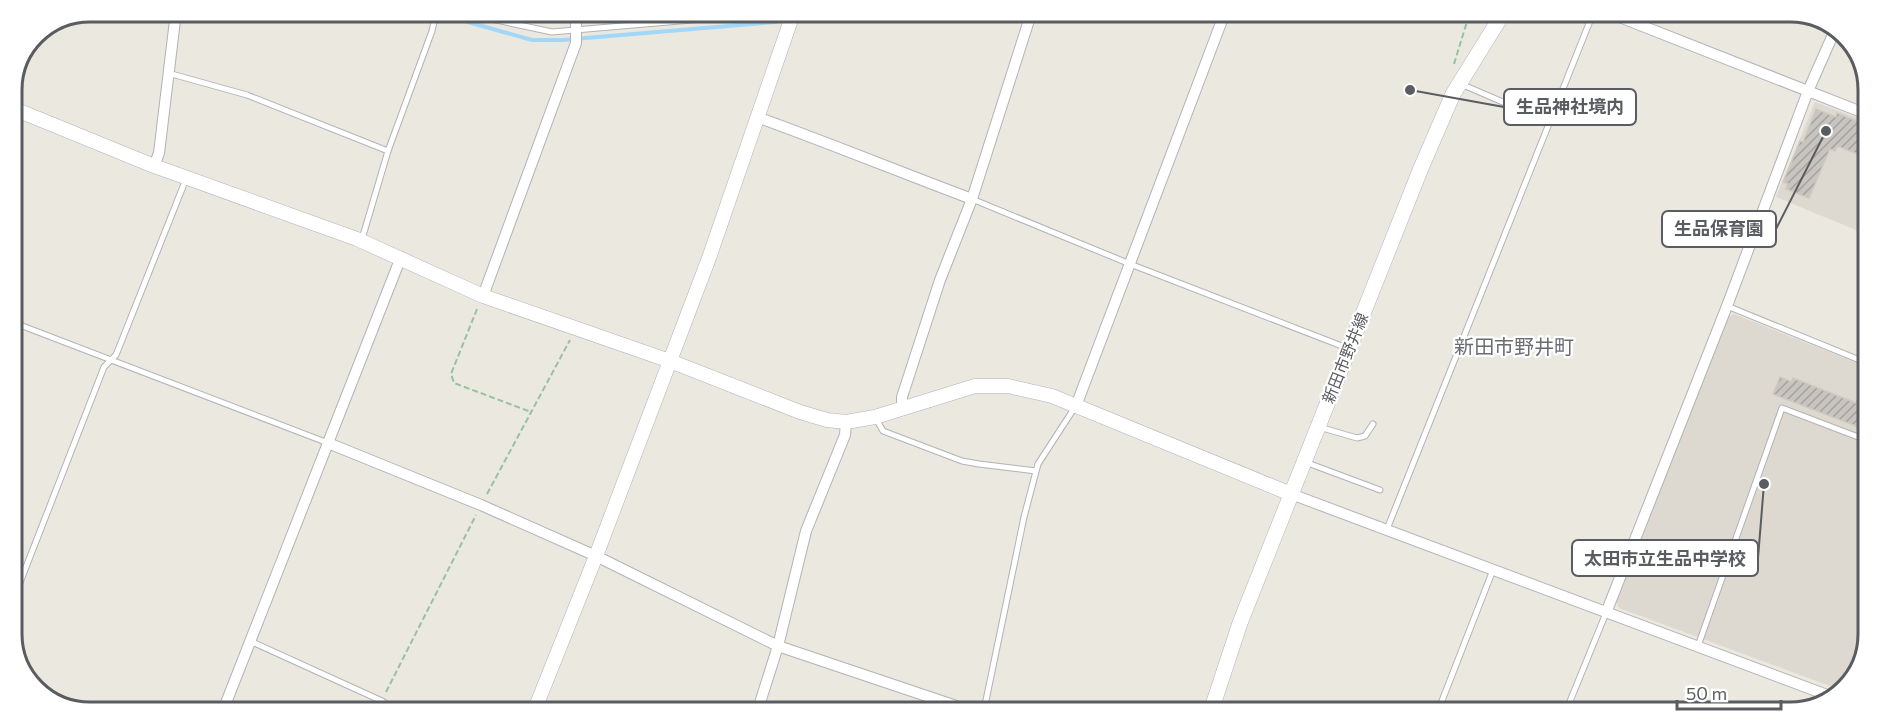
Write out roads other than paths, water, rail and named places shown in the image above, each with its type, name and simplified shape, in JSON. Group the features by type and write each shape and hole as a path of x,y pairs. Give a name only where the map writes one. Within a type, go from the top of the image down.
{"main road":[{"name":"新田市野井線","path":"1213,702 1240,623 1348,348 1453,94 1457,77 1497,22"}],"street":[{"path":"154,165 159,153 175,22"},
{"path":"483,296 576,43 577,22"},
{"path":"538,702 709,258 790,22"},
{"path":"902,410 902,397 933,301 972,199 1028,22"},
{"path":"1076,406 1221,22"},
{"path":"1632,22 1858,111"},
{"path":"1606,613 1727,306 1808,91 1832,37"},
{"path":"22,112 187,178 362,241 483,296 670,361 800,412 827,420 846,422 902,410 975,386 1008,386 1052,396 1291,494 1822,693"},
{"path":"757,117 972,199"},
{"path":"226,702 401,257"},
{"path":"760,702 778,646 806,531 845,435 846,422"},
{"path":"328,443 481,505 596,556 778,646 944,702"}],"lane":[{"path":"362,241 388,151 434,22"},
{"path":"502,22 552,32 668,22"},
{"path":"1386,530 1590,22"},
{"path":"168,73 247,95 388,151"},
{"path":"1457,77 1549,122"},
{"path":"23,575 104,367 117,355 187,178"},
{"path":"972,199 1130,264 1348,348"},
{"path":"1727,306 1858,359"},
{"path":"22,326 328,443"},
{"path":"986,702 1024,517 1038,464 1076,406"},
{"path":"1698,646 1782,408 1858,437"},
{"path":"875,417 883,431 962,460 1036,471"},
{"path":"1317,427 1357,438 1365,436 1373,424"},
{"path":"1304,462 1380,490"},
{"path":"1442,702 1493,570"},
{"path":"1570,702 1606,613"},
{"path":"250,641 384,702"}],"waterway":[{"path":"468,22 532,40 562,40 775,22"}],"place":[{"name":"生品神社境内","path":"1410,90"},
{"name":"生品保育園","path":"1826,131"},
{"name":"太田市立生品中学校","path":"1764,484"}],"district":[{"name":"新田市野井町","path":"1514,347"}]}
